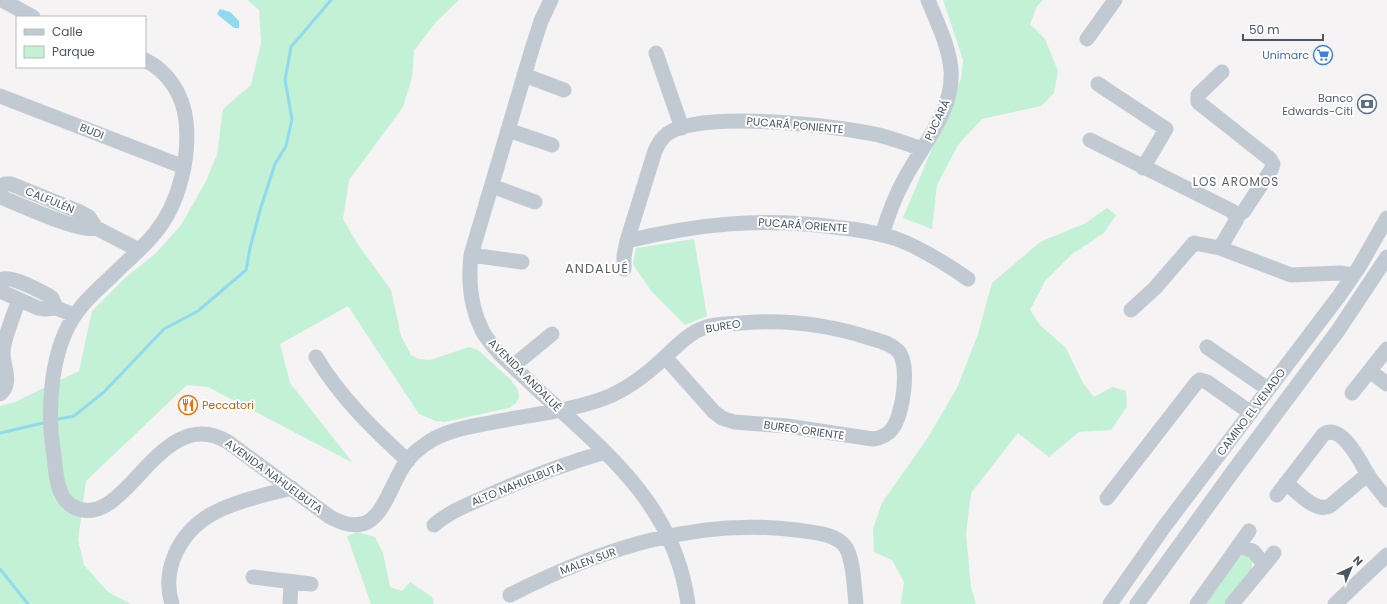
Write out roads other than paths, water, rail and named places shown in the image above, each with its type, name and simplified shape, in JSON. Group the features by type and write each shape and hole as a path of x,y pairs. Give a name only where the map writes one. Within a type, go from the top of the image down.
{"street":[{"path":"2,0 31,16"},
{"name":"AVENIDA ANDALUÉ","path":"551,0 541,21 524,75 471,255 470,286 477,317 491,342 513,366 605,452 639,489 669,536 679,562 688,604"},
{"name":"PUCARÁ","path":"882,235 897,193 939,121 948,98 951,80 949,56 928,0"},
{"path":"1087,38 1114,0"},
{"path":"656,53 682,128"},
{"name":"AVENIDA NAHUELBUTA","path":"146,61 158,68 168,77 180,97 187,129 184,167 177,192 168,214 155,233 88,298 74,315 59,351 49,404 50,421 60,492 72,506 86,510 98,508 111,501 121,494 170,445 182,437 197,433 211,434 223,439 337,521 354,526 363,524 373,519 382,509 400,472 408,461 425,444 442,435 470,427 559,409"},
{"path":"1220,248 1235,223 1236,217 1247,207 1271,170 1273,164 1270,159 1198,102 1198,95 1222,72"},
{"path":"524,75 564,90"},
{"path":"1098,84 1166,129 1143,168"},
{"name":"BUDI","path":"0,96 184,167"},
{"name":"PUCARÁ PONIENTE","path":"624,269 624,256 627,241 654,151 667,134 682,128 699,124 740,121 786,123 859,131 880,135 922,149"},
{"path":"508,130 552,145"},
{"path":"1090,140 1143,168 1232,211 1236,217"},
{"name":"CALFULÉN","path":"0,188 5,184 11,184 80,212 89,217 96,228 139,250"},
{"path":"492,186 535,202"},
{"name":"CALFULÉN","path":"0,195 3,198 77,227 92,230 96,228"},
{"name":"CAMINO EL VENADO","path":"1110,604 1152,544 1353,275 1387,218"},
{"name":"PUCARÁ ORIENTE","path":"627,241 699,226 755,221 828,226 882,235 919,250 968,279"},
{"path":"1131,310 1155,288 1192,244 1199,243 1220,248 1291,275 1340,273 1353,275"},
{"path":"471,255 522,262"},
{"name":"CAMINO EL VENADO","path":"1137,604 1170,557 1337,332 1387,257"},
{"path":"0,280 4,278 14,280 48,295 52,298 56,308"},
{"path":"0,291 19,300 45,309 56,308 74,315"},
{"path":"0,394 5,388 7,380 3,361 3,347 19,300"},
{"name":"BUREO","path":"559,409 593,402 615,394 636,382 690,334 706,327 752,322 783,321 818,324 846,331 892,346 903,357"},
{"path":"513,366 552,334"},
{"path":"1207,347 1268,389"},
{"path":"1352,393 1387,349"},
{"path":"316,357 332,382 358,413 408,461"},
{"name":"BUREO ORIENTE","path":"665,357 714,412 728,420 787,426 873,439 886,435 896,423 903,389 903,357"},
{"path":"1370,371 1387,384"},
{"path":"1107,498 1200,380 1207,382 1251,413"},
{"path":"528,416 537,403 537,388"},
{"path":"1368,474 1331,506 1324,509 1281,489 1323,435 1328,431 1333,431 1345,440 1364,465 1368,474 1387,500"},
{"name":"ALTO NAHUELBUTA","path":"434,525 456,510 515,483 575,461 605,452"},
{"path":"172,604 169,588 170,568 178,548 200,522 220,510 292,488"},
{"name":"MALEN SUR","path":"510,595 583,562 632,545 710,528 760,526 821,534 842,543 850,555 856,604"},
{"path":"1197,604 1249,531"},
{"path":"1152,544 1170,557"},
{"path":"1238,546 1253,551 1264,564"},
{"path":"1232,604 1274,553"},
{"path":"1335,604 1387,555"},
{"path":"254,578 311,584"},
{"path":"290,604 291,582"}],"water":[{"path":"220,9 230,12 239,21 239,28 234,28 217,14"}],"waterway":[{"path":"54,420 74,416 104,392 164,329 198,311 246,270 250,248 261,207 275,164 286,146 292,119 285,80 291,47 331,0"},
{"path":"0,433 47,422"},
{"path":"0,569 28,604"}],"place":[{"name":"Unimarc","path":"1323,55"},
{"name":"Banco Edwards-Citi","path":"1367,104"},
{"name":"Peccatori","path":"188,405"}],"district":[{"name":"LOS AROMOS","path":"1236,182"},
{"name":"ANDALUÉ","path":"597,268"}]}
